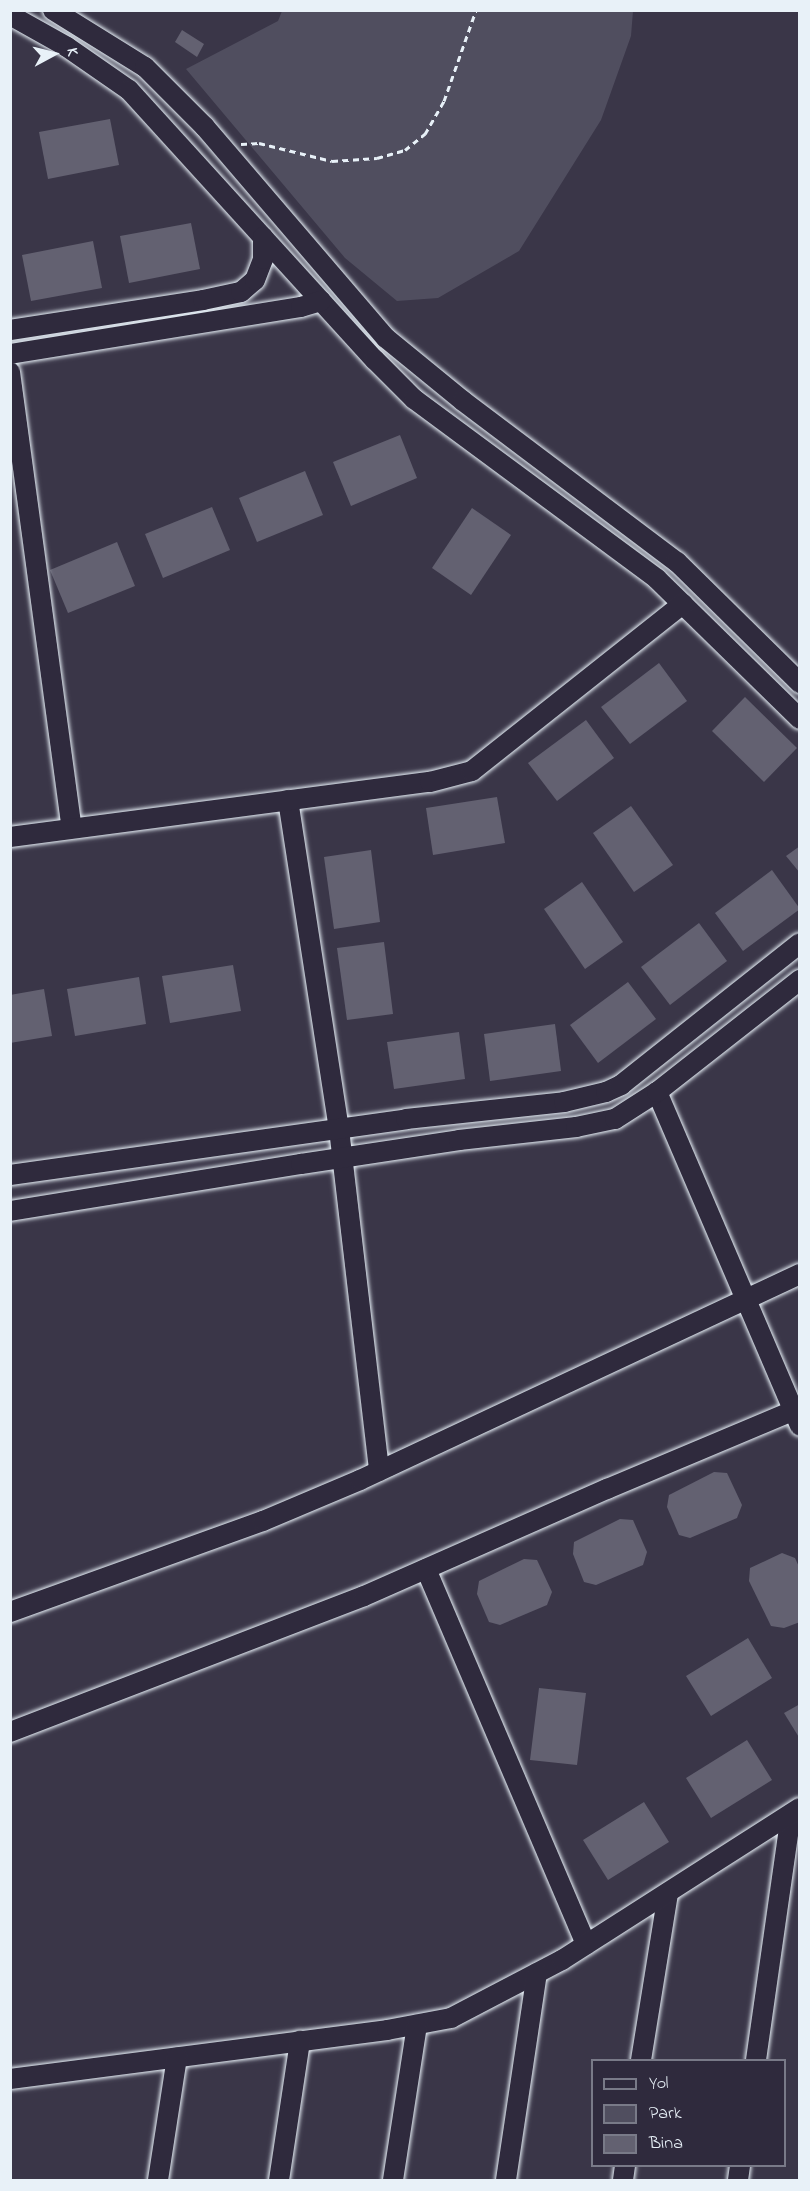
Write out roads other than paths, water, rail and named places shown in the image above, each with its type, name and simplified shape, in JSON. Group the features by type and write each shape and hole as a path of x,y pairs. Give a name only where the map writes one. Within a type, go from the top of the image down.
{"street":[{"path":"53,10 146,67 221,145 386,338 463,402 677,562 800,683"},
{"path":"10,15 67,47 129,90 321,301 414,399 657,579 800,719"},
{"path":"10,330 241,292 255,280 263,259 263,237"},
{"path":"10,354 301,307 321,301"},
{"path":"10,372 72,828"},
{"path":"10,837 430,782 472,771 683,604"},
{"path":"288,800 339,1129 379,1471"},
{"path":"10,1175 339,1129 564,1102 606,1092 621,1085 800,943"},
{"path":"10,1211 341,1158 606,1121 636,1107 657,1092 800,980"},
{"path":"10,1732 166,1674 426,1569 607,1489 797,1415 657,1092"},
{"path":"10,1612 263,1521 379,1471 800,1274"},
{"path":"426,1569 586,1944"},
{"path":"10,2079 417,2025 452,2018 586,1944 796,1811"},
{"path":"756,2059 796,1811"},
{"path":"641,2059 668,1893"},
{"path":"506,2181 537,1973"},
{"path":"393,2181 417,2025"},
{"path":"279,2181 300,2041"},
{"path":"158,2181 177,2057"}]}
